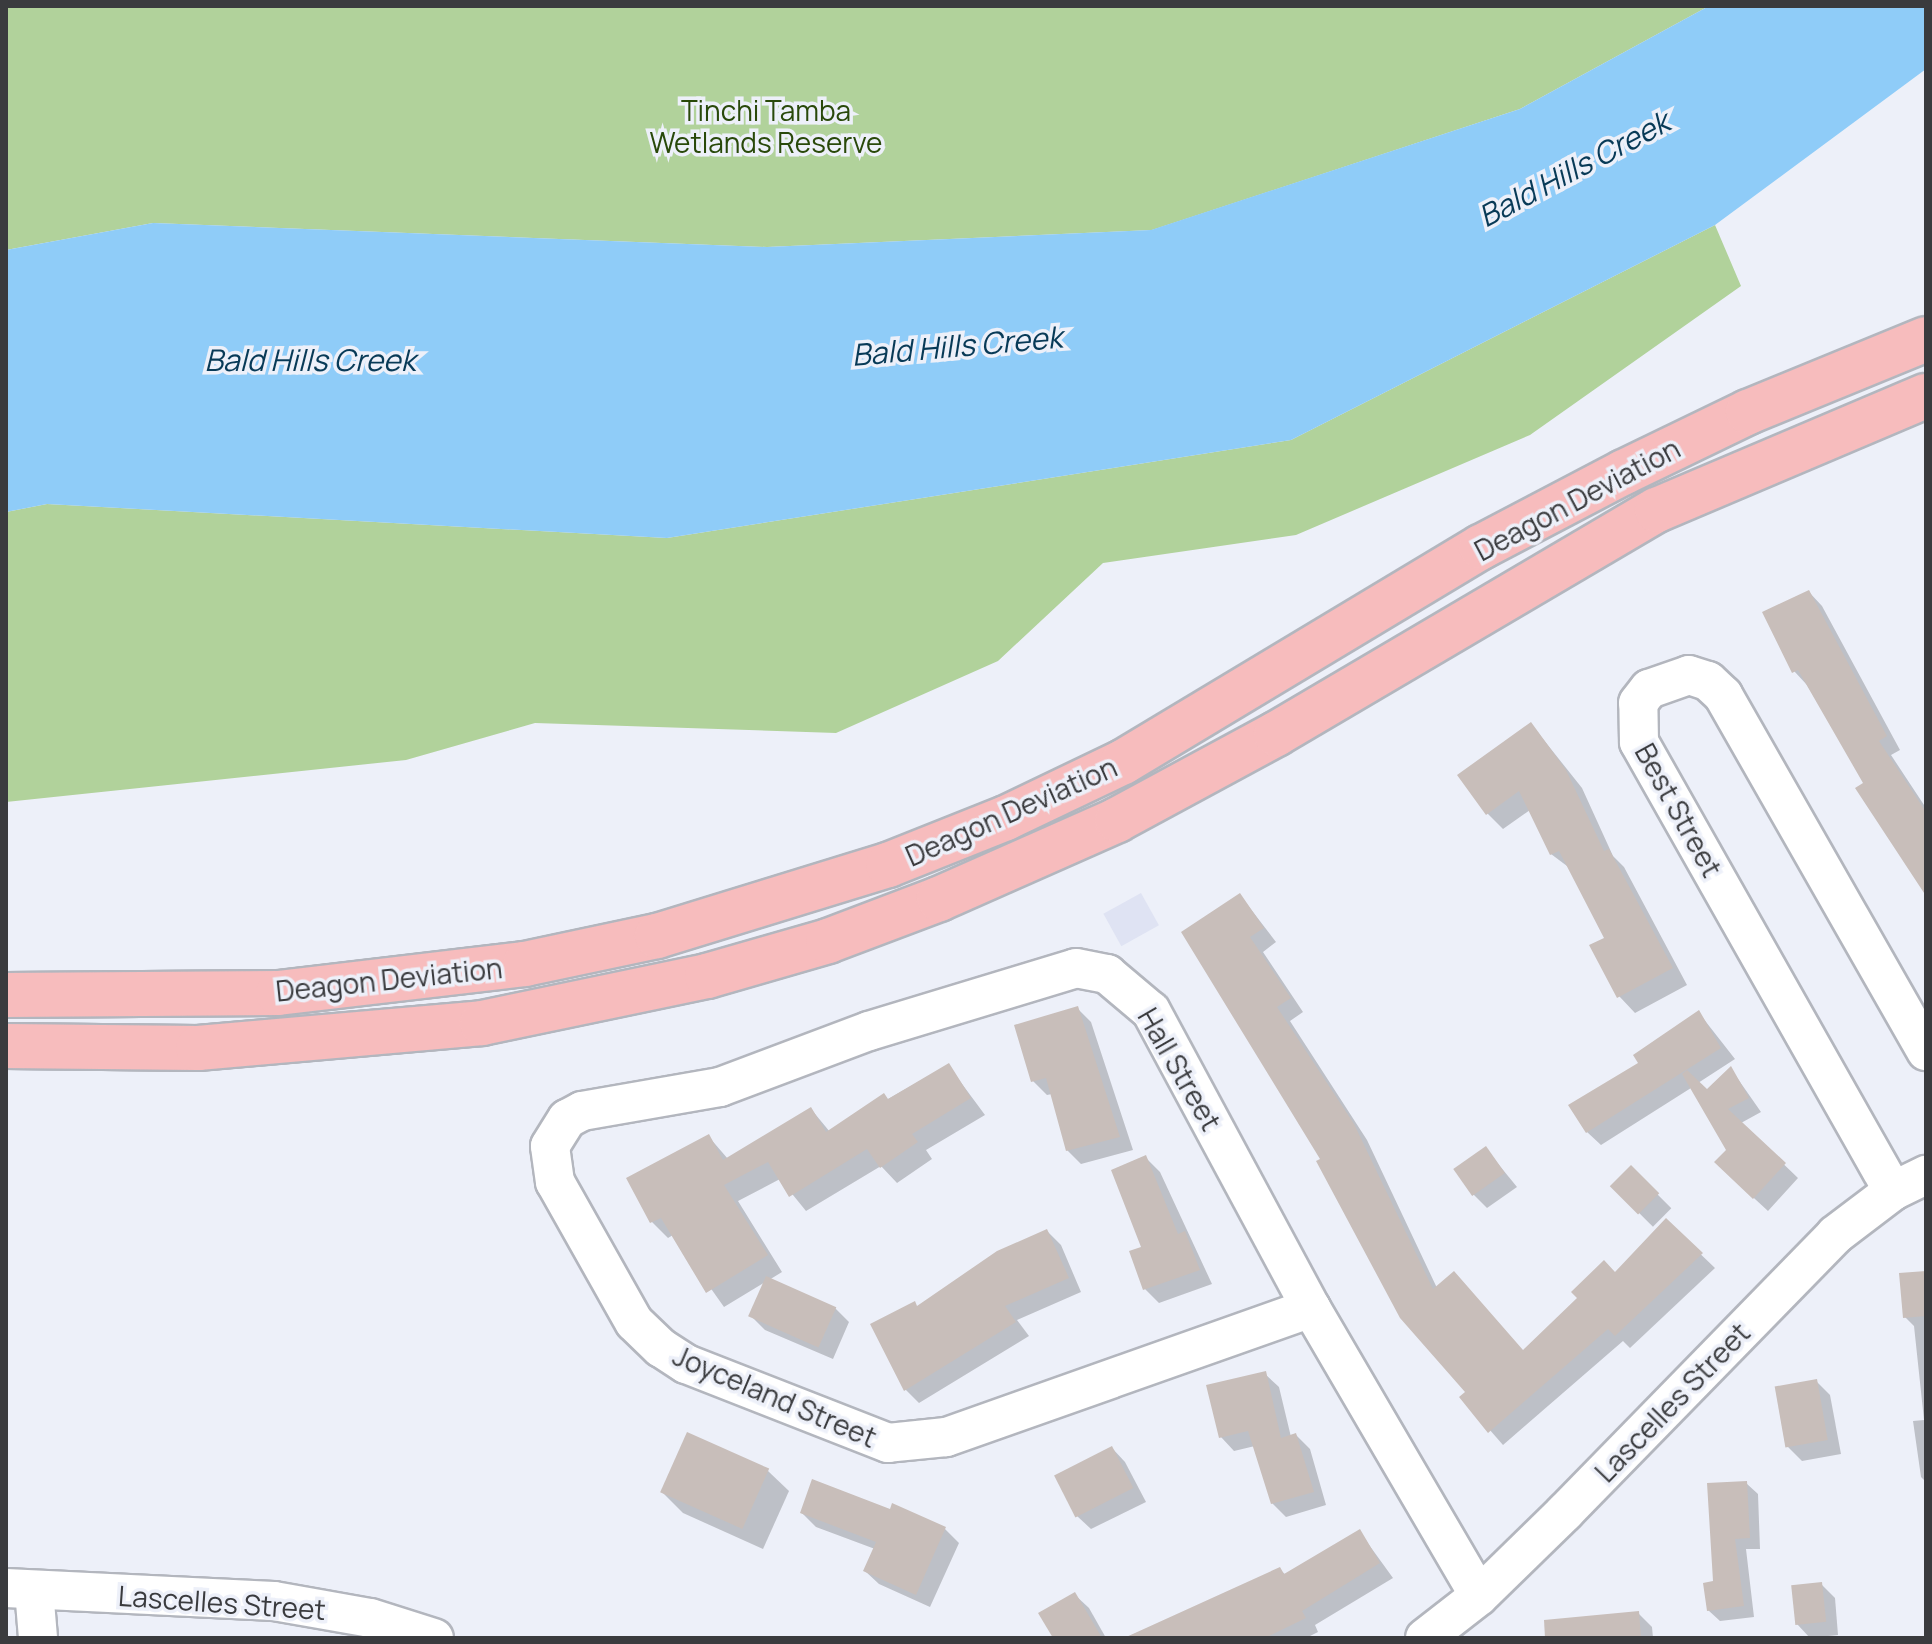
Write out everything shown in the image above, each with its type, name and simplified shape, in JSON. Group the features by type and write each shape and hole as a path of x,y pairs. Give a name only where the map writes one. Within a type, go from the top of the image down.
{"highway":[{"name":"Deagon Deviation","path":"6,995 278,993 509,966 672,932 888,865 1123,762 1481,547 1624,472 1748,412 1926,339"},
{"name":"Deagon Deviation","path":"6,1046 213,1047 482,1023 693,980 828,941 939,899 1117,820 1276,734 1657,510 1926,396"}],"street":[{"name":"Best Street","path":"1910,1183 1639,742 1638,703 1649,689 1689,675 1708,681 1723,695 1926,1051"},
{"name":"Hall Street","path":"558,1131 582,1111 720,1087 869,1031 1036,979 1076,968 1107,974 1151,1011 1311,1308 1479,1596"},
{"name":"Joyceland Street","path":"558,1131 549,1164 555,1182 634,1322 661,1348 686,1364 888,1443 946,1437 1311,1308"},
{"name":"Lascelles Street","path":"1427,1637 1479,1596 1835,1235 1910,1183"},
{"name":"Lascelles Street","path":"20,1589 274,1601 370,1618 434,1638"},
{"path":"20,1589 38,1638"}],"shaded area":[{"path":"1141,893 1159,925 1121,946 1103,914"}],"green space":[{"name":"Tinchi Tamba Wetlands Reserve","path":"6,6 1709,6 1520,109 1152,230 767,247 153,223 6,250"},
{"path":"1715,225 1741,286 1530,435 1296,535 1103,563 998,661 836,733 535,723 406,760 6,802 6,512 47,504 667,538 1291,440"}],"water":[{"name":"Bald Hills Creek","path":"1709,6 1926,6 1926,69 1715,225 1291,440 667,538 47,504 6,512 6,250 153,223 767,247 1151,230 1520,109"}],"building":[{"path":"1809,590 1887,736 1879,741 1926,812 1926,896 1855,788 1863,783 1798,670 1792,673 1762,612"},
{"path":"1531,722 1566,770 1604,851 1609,849 1673,968 1617,998 1589,945 1604,938 1559,851 1550,855 1519,791 1486,815 1457,775"},
{"path":"1240,893 1264,928 1250,937 1291,998 1277,1007 1354,1124 1433,1289 1454,1271 1523,1350 1577,1298 1571,1292 1604,1260 1615,1272 1666,1218 1703,1253 1615,1336 1608,1329 1488,1433 1459,1397 1465,1392 1400,1318 1316,1161 1320,1159 1181,932"},
{"path":"1078,1006 1120,1137 1066,1151 1046,1078 1031,1082 1014,1025"},
{"path":"1699,1010 1721,1048 1586,1133 1568,1105 1638,1063 1633,1055"},
{"path":"949,1063 971,1098 912,1134 918,1142 880,1168 867,1149 789,1197 768,1162 724,1185 768,1255 706,1293 661,1218 650,1223 626,1178 709,1134 723,1160 811,1107 826,1132 884,1093 888,1099"},
{"path":"1731,1066 1749,1098 1728,1109 1786,1163 1753,1199 1714,1162 1726,1150 1682,1074 1687,1070 1707,1089"},
{"path":"1486,1146 1505,1173 1472,1196 1453,1169"},
{"path":"1146,1155 1178,1234 1185,1231 1200,1270 1143,1290 1129,1251 1141,1247 1111,1170"},
{"path":"1631,1165 1659,1193 1638,1214 1610,1186"},
{"path":"1047,1229 1069,1278 1005,1306 1016,1322 904,1391 870,1324 915,1301 917,1306 997,1251"},
{"path":"1926,1271 1926,1316 1903,1318 1899,1273"},
{"path":"766,1276 836,1307 818,1348 748,1316"},
{"path":"1266,1371 1281,1438 1296,1433 1314,1492 1271,1504 1248,1431 1219,1438 1206,1385"},
{"path":"1817,1379 1828,1440 1785,1448 1775,1386"},
{"path":"687,1432 769,1469 742,1529 660,1492"},
{"path":"1112,1446 1133,1488 1075,1517 1054,1476"},
{"path":"812,1479 890,1509 892,1503 946,1527 916,1595 863,1571 876,1542 800,1513"},
{"path":"1747,1481 1750,1538 1735,1539 1744,1606 1707,1611 1703,1583 1713,1581 1707,1483"},
{"path":"1360,1529 1380,1563 1302,1611 1306,1618 1265,1638 1124,1638 1280,1567 1284,1574"},
{"path":"1822,1582 1826,1622 1795,1625 1791,1585"},
{"path":"1075,1592 1102,1638 1053,1638 1038,1613"},
{"path":"1639,1611 1641,1638 1545,1638 1544,1620"}]}
